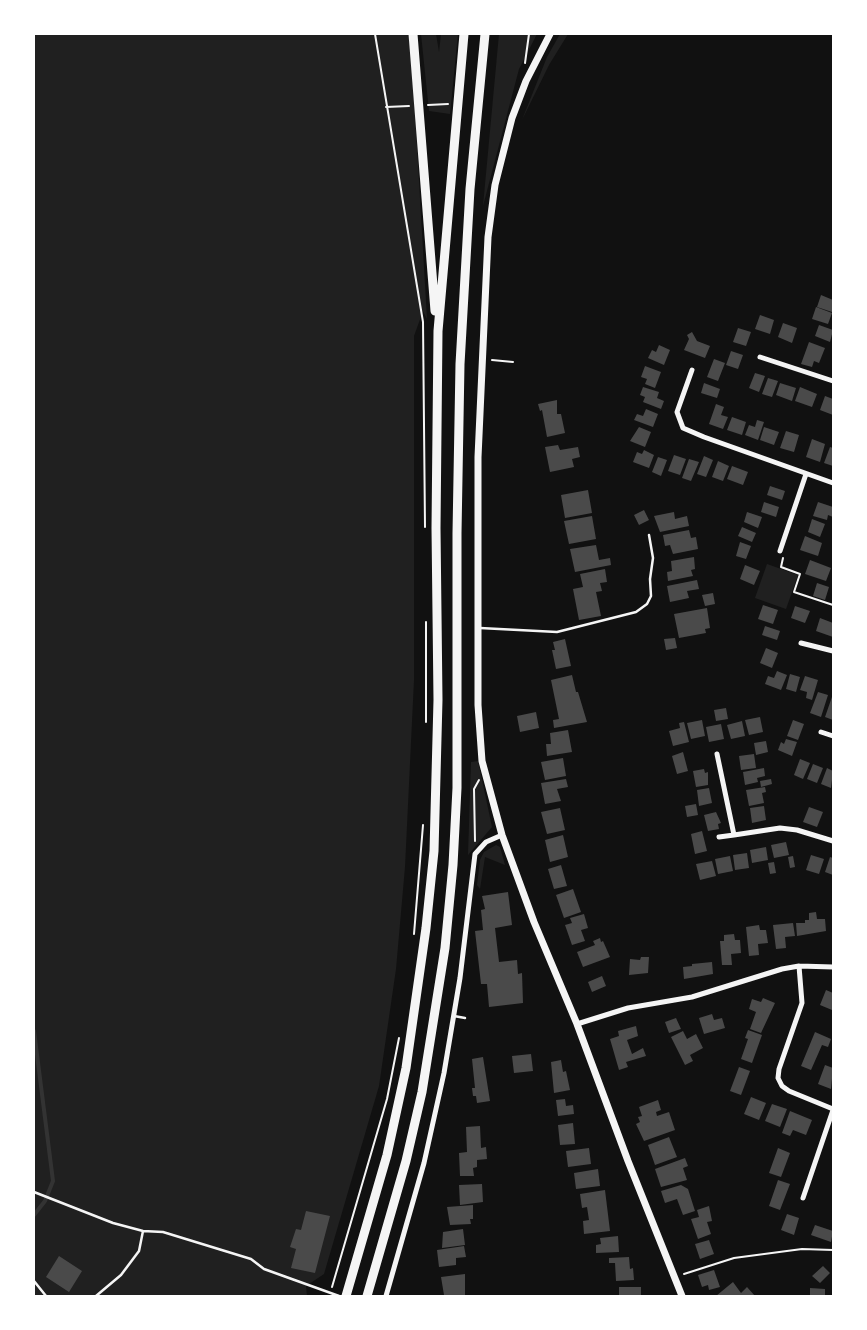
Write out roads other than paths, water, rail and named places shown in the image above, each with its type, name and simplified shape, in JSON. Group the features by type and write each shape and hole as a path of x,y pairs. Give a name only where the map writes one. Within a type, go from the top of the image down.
{"highway":[{"path":"413,34 438,331"},
{"path":"346,1296 387,1155 406,1068 426,928 434,851 438,700 436,528 438,331 464,34"},
{"path":"367,1296 406,1161 422,1092 445,948 453,865 457,788 457,534 460,364 470,189 485,34"}],"street":[{"path":"550,34 519,97 499,162 488,237 478,457 478,705 482,760 502,835 534,922 577,1024 682,1296"},
{"path":"760,357 833,381"},
{"path":"692,370 677,412 684,428 704,438 833,483"},
{"path":"780,551 806,474"},
{"path":"801,643 833,651"},
{"path":"821,732 833,736"},
{"path":"717,754 734,835"},
{"path":"719,837 780,828 797,830 832,840"},
{"path":"386,1296 424,1163 454,1016 475,854 486,842 502,835"},
{"path":"577,1024 628,1008 692,997 782,969 799,966 833,967"},
{"path":"799,966 802,1003 779,1069 778,1078 782,1086 789,1091 833,1109 803,1198"}],"lane":[{"path":"478,628 557,632 636,612 647,604 651,596 650,579 653,558 649,535"},
{"path":"454,1016 466,1018"},
{"path":"34,1192 98,1218 143,1231 163,1232 251,1259 269,1271 339,1296"},
{"path":"96,1296 121,1275 139,1251 143,1231"},
{"path":"34,1281 46,1296"}],"waterway":[{"path":"34,1031 53,1181 45,1201 34,1215"}]}
